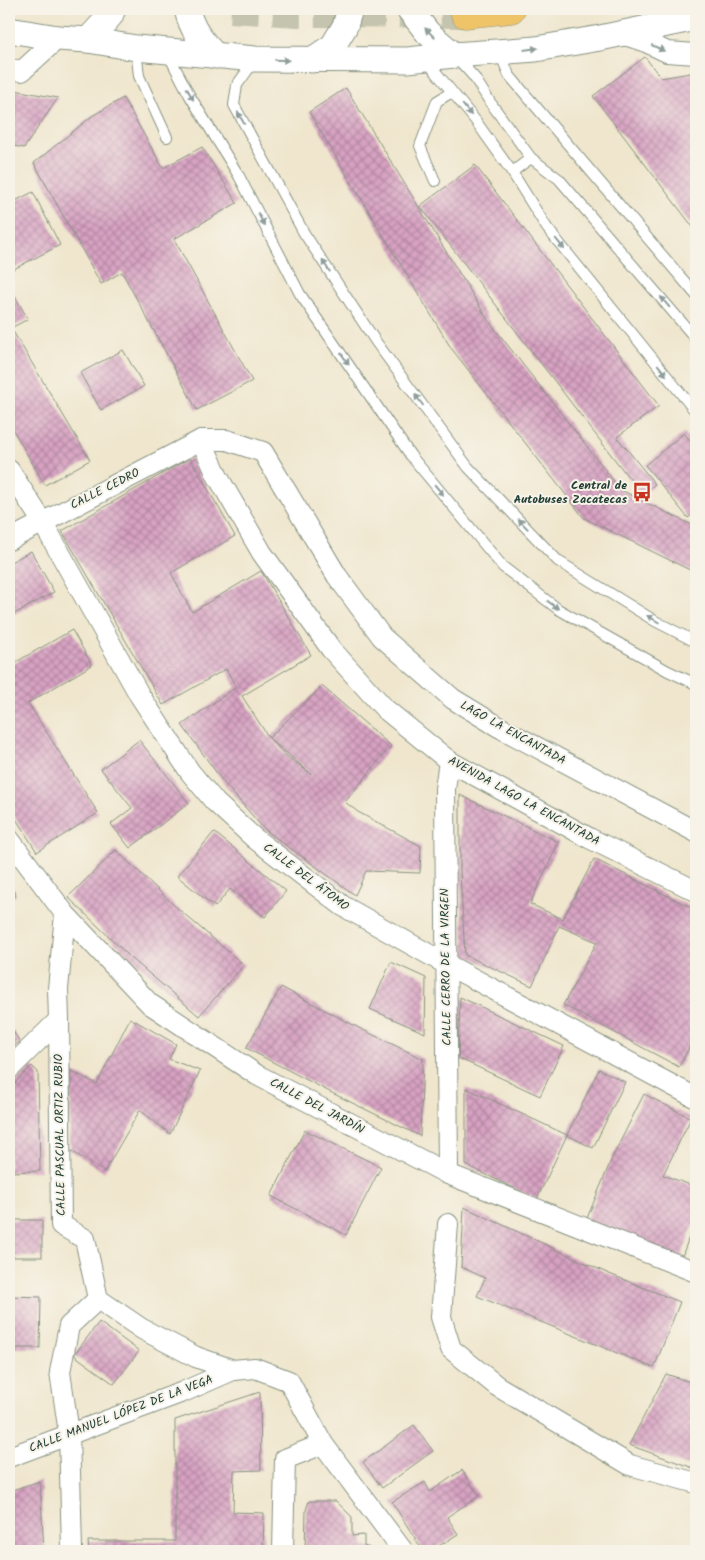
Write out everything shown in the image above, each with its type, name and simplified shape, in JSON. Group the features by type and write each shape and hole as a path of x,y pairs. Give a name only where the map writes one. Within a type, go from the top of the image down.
{"main road":[{"path":"465,14 511,9"}],"street":[{"path":"88,40 110,16 113,9"},
{"path":"187,9 189,18 200,41 216,56"},
{"path":"312,60 333,46 346,26 350,9"},
{"path":"409,9 428,34 454,55"},
{"path":"9,30 136,48 255,59 425,59 536,49 696,18"},
{"path":"621,34 644,41 667,52 696,54"},
{"path":"9,69 22,71 58,38"},
{"name":"CALLE CEDRO","path":"9,540 201,440"},
{"name":"AVENIDA LAGO LA ENCANTADA","path":"201,440 218,477 262,553 331,649 385,709 449,761 589,838 696,891"},
{"name":"LAGO LA ENCANTADA","path":"201,440 227,440 263,452 337,576 382,637 453,699 498,727 696,832"},
{"name":"CALLE DEL ÁTOMO","path":"9,470 42,522 140,696 190,772 215,802 254,838 343,906 446,964 696,1098"},
{"name":"CALLE CERRO DE LA VIRGEN","path":"448,1174 445,790 449,761"},
{"name":"CALLE DEL JARDÍN","path":"9,839 65,914 150,1004 257,1075 448,1174 696,1272"},
{"path":"9,1069 59,1020 58,989 65,914"},
{"name":"CALLE PASCUAL ORTIZ RUBIO","path":"59,1020 62,1225 85,1239 98,1299"},
{"path":"448,1224 441,1318 451,1348 497,1386 630,1465 696,1483"},
{"path":"72,1551 69,1434 60,1372 69,1326 98,1299 142,1329 196,1358 233,1370"},
{"name":"CALLE MANUEL LÓPEZ DE LA VEGA","path":"9,1457 183,1392 233,1370 255,1368 289,1382 322,1444"},
{"path":"283,1551 285,1459 322,1444 403,1551"}],"lane":[{"path":"136,48 139,76 167,137"},
{"path":"167,51 190,96 239,176 300,294 411,456 503,567 558,609 668,671 696,684"},
{"path":"500,52 510,75 696,295"},
{"path":"454,55 474,77 531,158 559,179 696,339"},
{"path":"255,59 237,85 234,105 304,233 376,342 468,467 558,561 696,642"},
{"path":"425,59 475,120 512,172 547,228 696,412"},
{"path":"435,181 420,146 437,101 452,92"},
{"path":"512,172 531,158"}],"building":[{"path":"645,57 661,78 696,72 696,231 593,96"},
{"path":"346,88 488,320 621,490 696,527 696,573 584,518 451,348 309,112"},
{"path":"9,89 58,98 24,148 9,145"},
{"path":"123,98 163,168 202,147 237,203 174,239 252,381 197,410 122,272 101,284 34,163 92,116"},
{"path":"475,165 659,406 617,437 655,484 642,495 420,206"},
{"path":"33,192 60,245 12,270 9,264 9,204"},
{"path":"9,286 28,319 11,328 90,460 45,485 9,423"},
{"path":"123,350 144,386 101,410 80,373"},
{"path":"684,433 696,448 696,511 688,518 645,465"},
{"path":"190,458 235,536 171,573 192,612 261,571 311,655 242,696 269,738 322,686 391,746 345,802 358,812 421,846 420,873 366,871 355,895 264,829 224,783 182,725 236,687 226,669 163,705 62,531","holes":["269,738 311,774 285,755"]},
{"path":"31,551 54,592 9,617 9,563"},
{"path":"72,630 92,665 28,703 98,813 37,852 9,808 9,666"},
{"path":"139,740 189,803 130,848 111,824 132,808 101,769"},
{"path":"460,795 559,842 530,904 563,919 594,859 696,910 696,1034 679,1067 563,1005 597,942 559,926 532,986 465,955 460,872"},
{"path":"214,832 286,891 265,917 230,889 215,907 177,876"},
{"path":"116,850 176,907 244,965 199,1016 131,958 68,897"},
{"path":"9,883 16,895 9,900"},
{"path":"391,962 426,978 425,1033 370,1009"},
{"path":"281,987 423,1059 420,1136 246,1048"},
{"path":"460,997 564,1046 540,1096 458,1058"},
{"path":"130,1018 176,1044 169,1059 200,1071 170,1134 140,1110 104,1172 70,1150 71,1071 97,1084"},
{"path":"9,1025 20,1042 9,1049"},
{"path":"32,1066 38,1072 40,1171 9,1172 9,1089"},
{"path":"599,1069 625,1082 593,1148 567,1135"},
{"path":"466,1088 567,1135 537,1199 466,1165"},
{"path":"644,1094 691,1118 663,1175 696,1187 696,1218 681,1259 585,1223 613,1156"},
{"path":"305,1130 381,1167 346,1235 271,1196"},
{"path":"464,1207 607,1273 680,1302 654,1368 477,1296 485,1278 461,1267"},
{"path":"9,1220 42,1220 42,1257 9,1257"},
{"path":"9,1296 41,1297 40,1348 9,1348"},
{"path":"99,1322 139,1351 114,1384 74,1355"},
{"path":"666,1374 696,1384 696,1469 629,1445"},
{"path":"260,1392 261,1470 234,1471 233,1512 264,1513 263,1551 89,1551 88,1541 175,1541 175,1420"},
{"path":"414,1425 433,1451 382,1488 363,1462"},
{"path":"462,1470 479,1496 447,1517 458,1534 431,1551 423,1551 392,1502 425,1482 430,1492"},
{"path":"40,1481 44,1551 9,1551 9,1491"},
{"path":"309,1501 336,1501 352,1517 352,1536 364,1535 364,1546 373,1549 373,1551 305,1551 306,1510"}],"tunnel":[{"path":"231,9 298,13 465,14"}],"place":[{"name":"Central de Autobuses Zacatecas","path":"642,492"}]}
